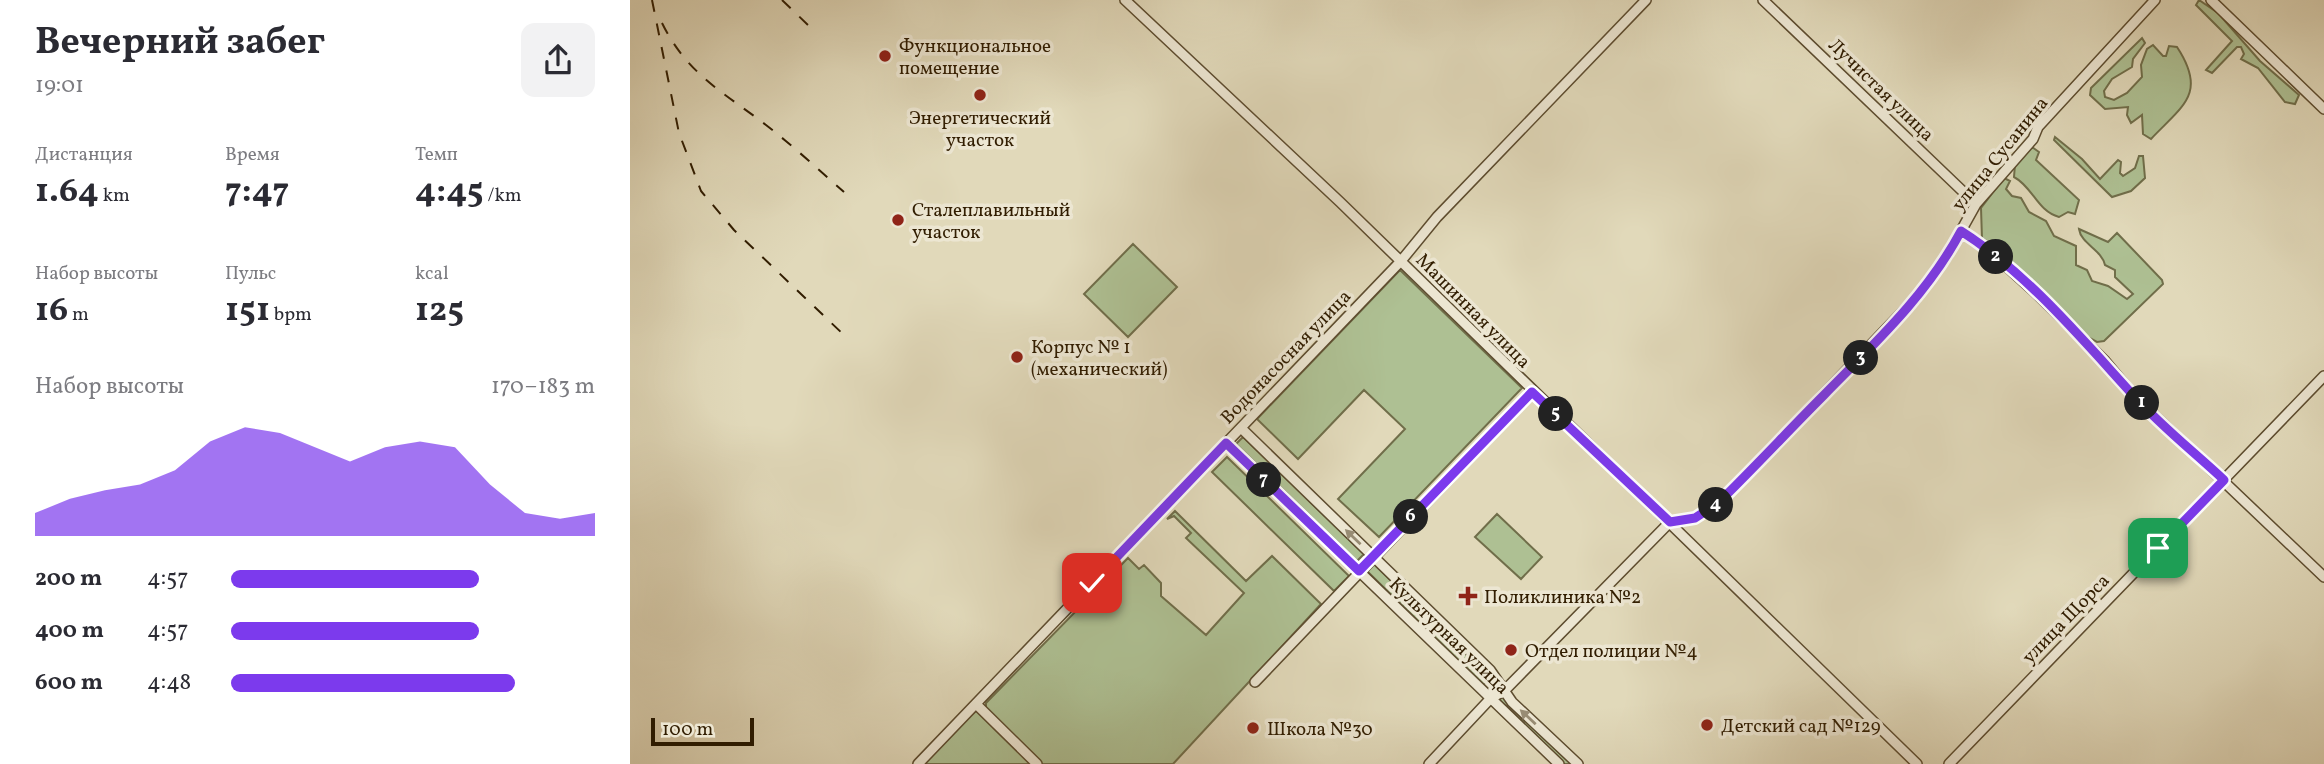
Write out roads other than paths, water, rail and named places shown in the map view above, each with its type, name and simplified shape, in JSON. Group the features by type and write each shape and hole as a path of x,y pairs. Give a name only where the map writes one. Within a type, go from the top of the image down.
{"street":[{"name":"Машинная улица","path":"1125,0 1401,261 1532,392 1670,522 1917,764"},
{"name":"Водонасосная улица","path":"918,764 1401,261 1437,217 1646,0"},
{"name":"Лучистая улица","path":"1763,0 1976,204"},
{"name":"улица Сусанина","path":"1429,764 1491,698 1504,691 1670,522 1695,518 1718,503 1916,298 1947,256 1976,204 2033,139 2038,127 2155,0"},
{"path":"2211,0 2324,109"},
{"path":"1961,231 1982,244 2036,293 2105,361 2135,397 2324,577"},
{"name":"улица Щорса","path":"1949,764 2324,376"},
{"path":"1255,682 1532,392"},
{"name":"Культурная улица","path":"1241,428 1490,670 1504,691 1578,764"},
{"name":"Культурная улица","path":"1226,443 1559,764"},
{"path":"976,704 1037,764"}],"railway":[{"path":"652,0 679,133 701,191 734,230 845,336"},
{"path":"782,0 809,26"},
{"path":"662,23 683,56 707,81 786,141 844,192"}],"place":[{"name":"Функциональное помещение","path":"885,56"},
{"name":"Энергетический участок","path":"980,95"},
{"name":"Сталеплавильный участок","path":"898,220"},
{"name":"Корпус № 1 (механический)","path":"1017,357"},
{"name":"Поликлиника №2","path":"1468,596"},
{"name":"Отдел полиции №4","path":"1511,650"},
{"name":"Детский сад №129","path":"1707,725"},
{"name":"Школа №30","path":"1253,728"}]}
